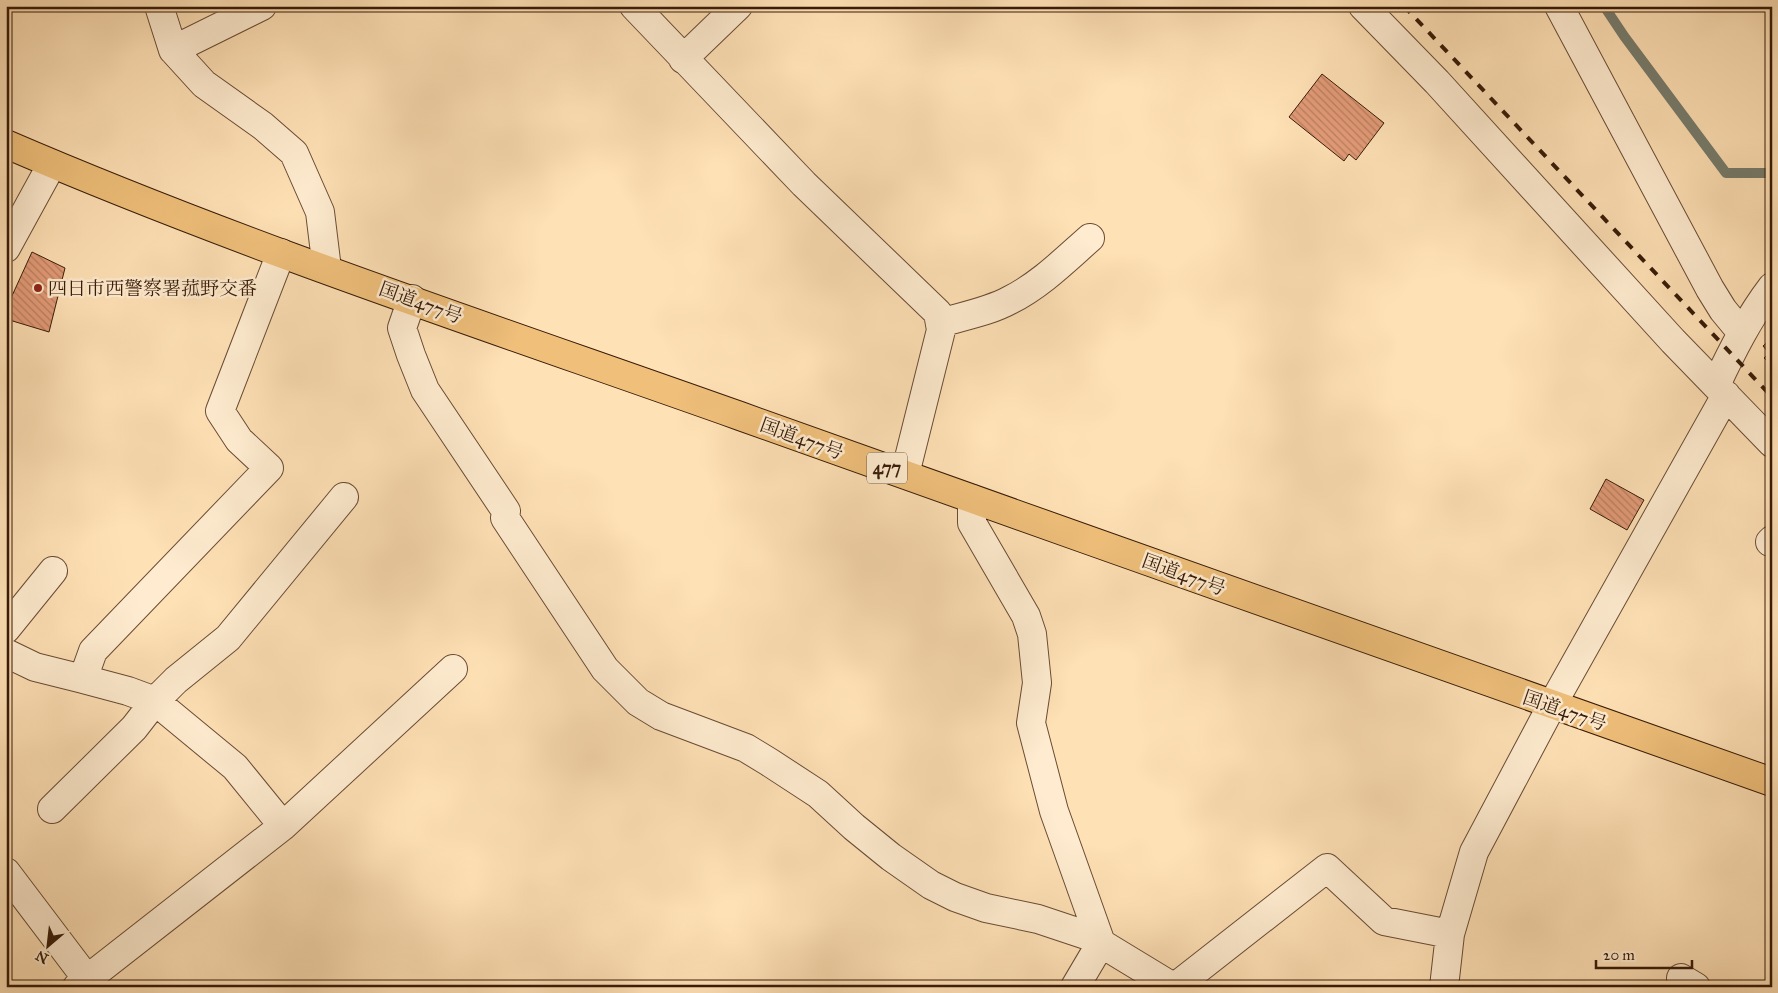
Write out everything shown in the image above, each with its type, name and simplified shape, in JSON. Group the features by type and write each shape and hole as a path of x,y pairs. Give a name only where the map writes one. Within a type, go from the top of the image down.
{"highway":[{"name":"国道477号","path":"6,144 52,164 281,253 1772,782"}],"street":[{"path":"160,6 172,50 204,84 263,126 294,153 320,212 328,269"},
{"path":"172,50 262,6"},
{"path":"634,6 804,184 938,313 941,330 904,474"},
{"path":"683,59 738,6"},
{"path":"1363,6 1437,82 1667,334 1772,443"},
{"path":"1559,6 1710,289 1723,310 1742,333"},
{"path":"6,248 52,164"},
{"path":"940,323 992,308 1011,300 1051,273 1090,238"},
{"path":"83,679 93,651 269,468 239,440 220,411 281,253"},
{"path":"1444,987 1450,934 1474,852 1721,390 1742,333 1758,305 1772,287"},
{"path":"412,299 402,328 425,390 506,511 505,518 605,669 638,702 661,716 746,748 818,794 854,828 931,885 955,897 986,908 1038,919 1089,936 1174,987 1327,868 1384,921 1450,934"},
{"path":"52,809 134,728 154,702 176,680 228,638 344,497"},
{"path":"972,499 972,523 1026,616 1032,634 1037,683 1031,723 1054,811 1101,943"},
{"path":"6,629 53,571"},
{"path":"6,653 35,666 128,691 154,702 235,767 283,826"},
{"path":"6,872 82,983 283,826 453,669"},
{"path":"1075,987 1101,943"}],"building":[{"path":"1322,74 1384,123 1356,160 1349,154 1344,161 1289,117"},
{"name":"四日市西警察署菰野交番","path":"32,252 65,268 49,332 6,319 6,309"},
{"path":"1770,340 1772,341 1772,366 1764,358 1769,353 1763,346"},
{"path":"1606,479 1644,500 1627,530 1590,509"}],"waterway":[{"path":"1604,6 1624,36 1726,173 1772,173"}],"railway":[{"path":"1404,6 1772,397"}],"place":[{"name":"四日市西警察署菰野交番","path":"38,288"}]}
